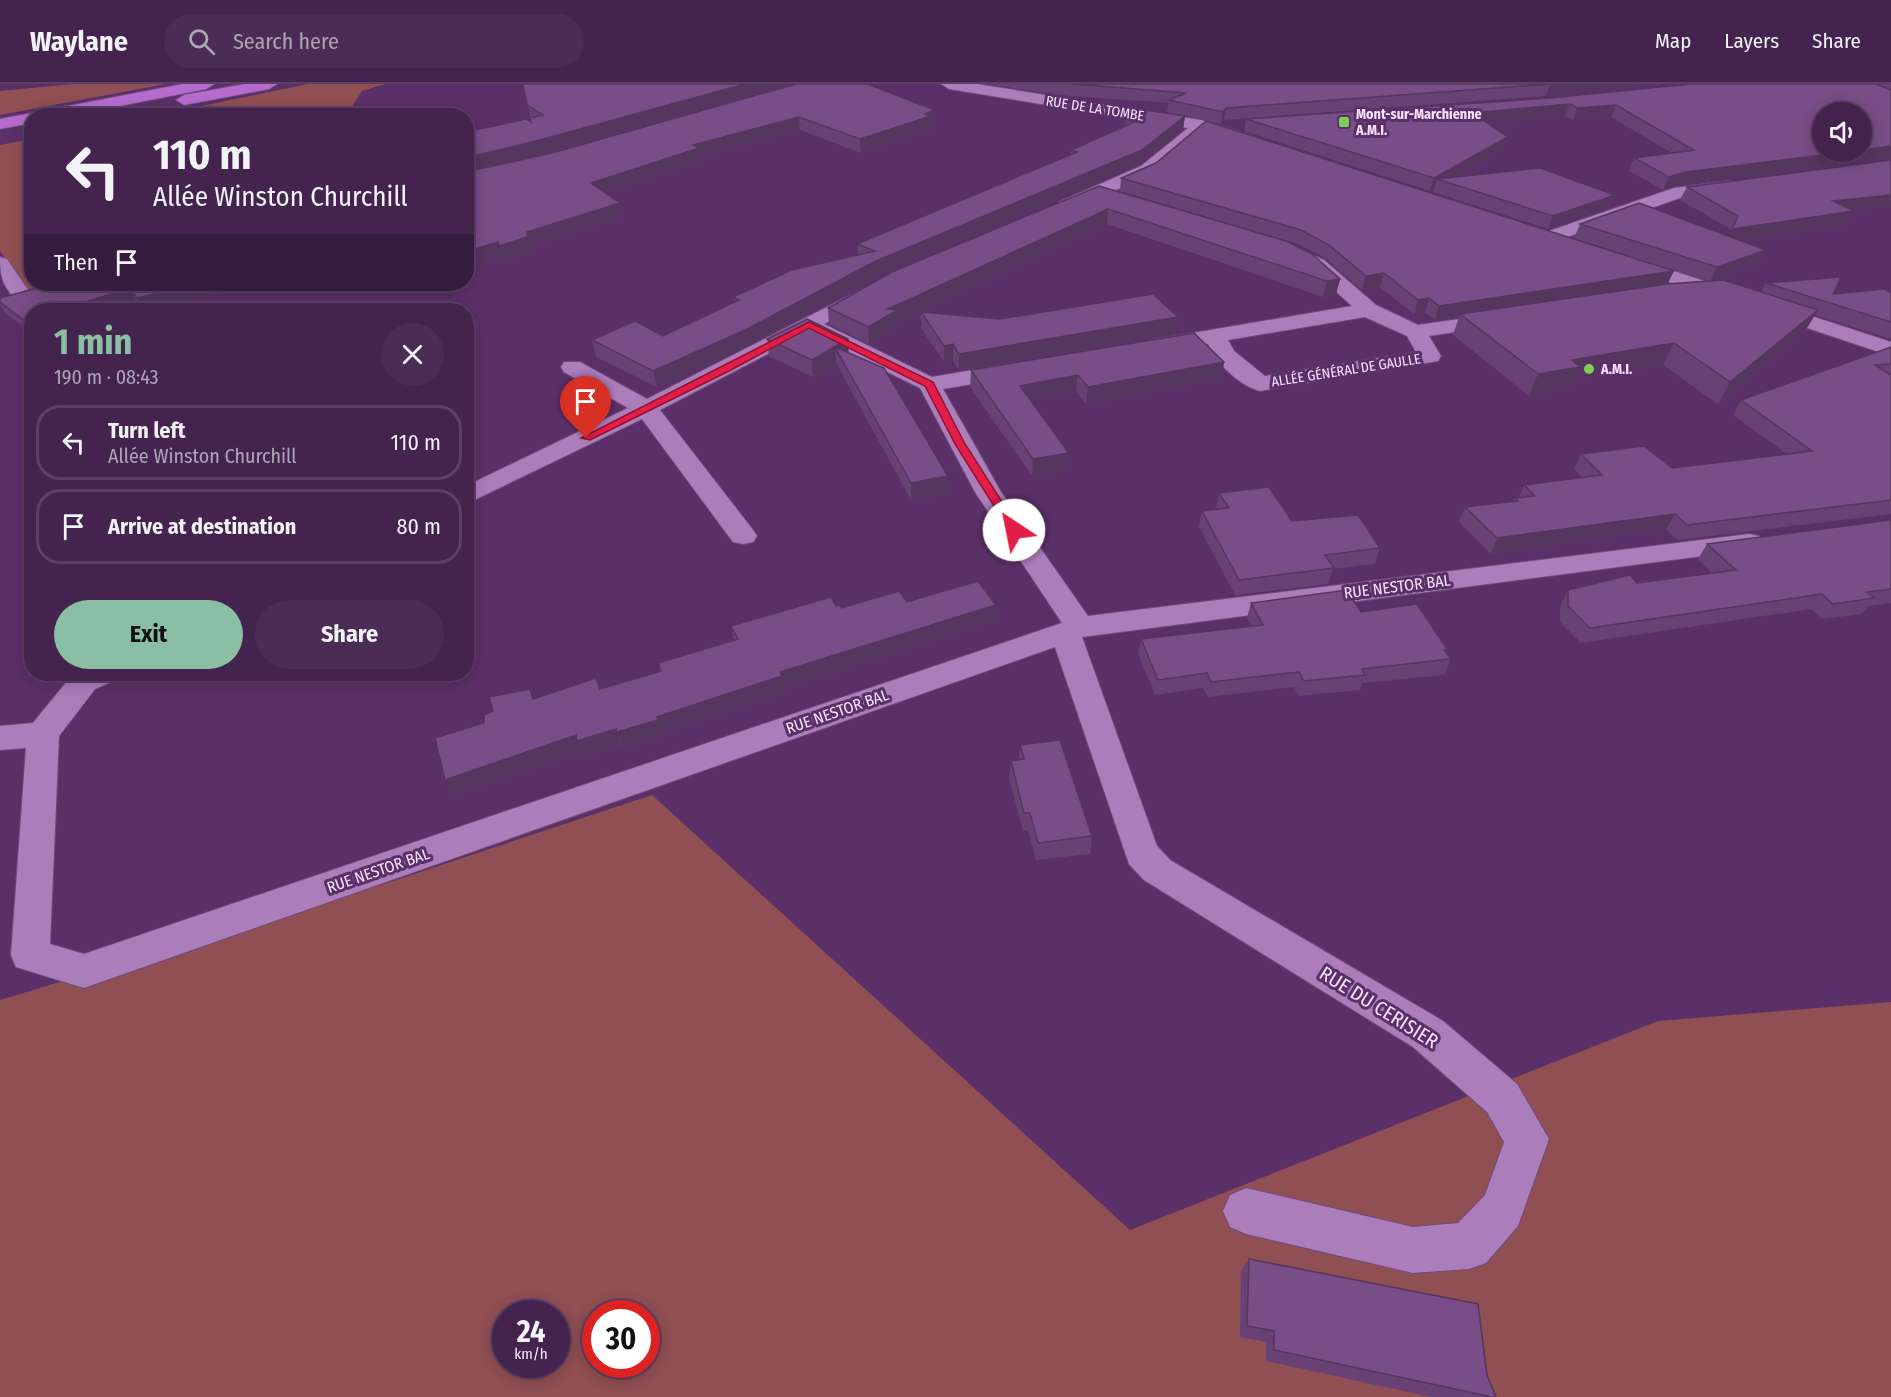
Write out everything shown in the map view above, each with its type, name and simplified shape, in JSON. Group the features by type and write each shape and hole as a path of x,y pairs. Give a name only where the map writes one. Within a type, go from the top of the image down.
{"highway":[{"path":"83,108 206,84"},
{"path":"146,108 269,84"},
{"path":"0,124 24,119"},
{"path":"0,136 24,132"}],"street":[{"name":"RUE DE LA TOMBE","path":"949,84 1201,125 1257,143"},
{"path":"1068,103 1078,84"},
{"path":"1044,215 1147,170 1201,125 1252,125"},
{"path":"1579,246 1544,235 1680,192 1750,183"},
{"path":"1097,192 1130,203"},
{"path":"1290,250 1317,264 1368,310 1415,332"},
{"path":"1609,256 1891,350"},
{"path":"0,263 23,297"},
{"path":"474,492 809,325 885,282"},
{"path":"1659,295 1705,288"},
{"path":"0,304 43,291"},
{"path":"1135,349 1368,310"},
{"name":"ALLÉE GÉNÉRAL DE GAULLE","path":"1215,336 1224,354 1260,384 1430,357 1415,332 1522,316"},
{"path":"809,325 929,384 988,492 1072,629"},
{"path":"572,366 646,408 743,536"},
{"path":"929,384 1032,367"},
{"name":"RUE NESTOR BAL","path":"43,734 30,955 84,971 1072,629 1774,539"},
{"name":"RUE DU CERISIER","path":"1072,629 1142,854 1156,870 1428,1034 1502,1098 1527,1139 1502,1210 1469,1246 1413,1250 1246,1211"},
{"path":"0,738 43,734 84,681"}],"shaded area":[{"path":"73,84 166,84 37,108 24,108 24,111 0,115 0,91"},
{"path":"308,84 385,84 362,91 351,108 192,108"},
{"path":"24,140 24,285 0,251 0,145"},
{"path":"652,795 1130,1230 1658,1021 1891,1002 1891,1397 0,1397 0,1000 381,885"}],"building":[{"path":"523,84 745,84 474,156 474,130 526,119 531,122 530,118 543,115 527,105"},
{"path":"796,84 867,84 935,110 925,114 931,116 860,139 799,117 693,145 699,148 591,183 620,203 527,232 527,237 499,246 498,242 474,250 474,170 552,153"},
{"path":"1073,84 1550,84 1226,108 1223,112 1169,100 1187,93"},
{"path":"1691,84 1876,84 1891,90 1891,146 1872,149 1872,102 1812,102 1812,156 1686,172 1669,177 1634,158 1694,150 1616,105 1577,108 1570,104 1472,113 1508,137 1434,178 1246,119 1550,98"},
{"path":"1145,110 1185,116 1142,150 876,261 745,330 653,371 592,340 635,321 663,336 739,300 733,297 792,270 875,251 857,244 1077,152 1071,150 1137,121 1126,118"},
{"path":"1206,121 1674,271 1439,306 1429,298 1418,300 1384,273 1366,276 1329,245 1301,230 1121,178 1156,163"},
{"path":"1891,160 1891,195 1833,201 1854,211 1732,229 1738,216 1687,187"},
{"path":"1540,168 1615,195 1553,216 1437,179"},
{"path":"1099,186 1286,241 1312,254 1340,279 1327,281 1108,209 888,309 898,310 868,327 828,308 892,272"},
{"path":"1639,203 1766,250 1717,267 1580,224"},
{"path":"1841,277 1833,294 1884,289 1891,293 1891,322 1766,283"},
{"name":"A.M.I.","path":"1723,280 1818,310 1730,382 1674,343 1572,360 1580,367 1538,374 1460,314 1667,284"},
{"path":"26,291 121,291 83,303 24,303 24,320 0,302 0,298"},
{"path":"132,291 166,291 137,298"},
{"path":"1153,294 1178,317 959,354 953,344 944,346 921,312 1000,319"},
{"path":"807,319 848,339 812,360 767,339"},
{"path":"1194,333 1224,362 1088,387 1078,375 1020,386 1069,453 1033,459 971,370"},
{"path":"835,347 884,368 948,476 911,483"},
{"path":"1891,347 1891,364 1875,365 1891,375 1891,500 1687,525 1675,514 1497,538 1465,507 1518,501 1515,498 1535,496 1524,485 1602,475 1581,454 1644,446 1672,468 1812,451 1741,400"},
{"path":"1269,487 1292,521 1358,515 1380,548 1325,555 1334,568 1239,580 1202,511 1229,508 1219,493"},
{"path":"1891,520 1891,589 1867,592 1874,598 1833,604 1822,594 1590,628 1568,606 1568,590 1630,575 1637,583 1736,570 1707,544"},
{"path":"978,581 996,605 780,672 782,676 657,717 658,720 617,732 616,729 577,741 576,735 445,780 435,738 484,723 484,715 493,711 489,697 530,689 533,699 596,678 600,689 661,671 658,663 738,639 731,626 831,597 836,606 839,605 842,608 899,591 907,602"},
{"path":"1347,590 1361,612 1417,604 1447,649 1444,650 1451,659 1362,669 1365,675 1304,681 1299,672 1211,682 1207,673 1158,680 1141,639 1263,625 1251,603"},
{"path":"1060,740 1092,836 1038,843 1030,813 1024,813 1011,761 1024,759 1020,745"},
{"path":"1249,1259 1478,1304 1487,1375 1496,1397 1274,1350 1274,1331 1247,1326"}],"place":[{"name":"Mont-sur-Marchienne A.M.I.","path":"1344,122"},
{"name":"A.M.I.","path":"1589,369"}],"route":[{"path":"586,438 809,325 929,384 960,444 988,492 1014,530"}]}
